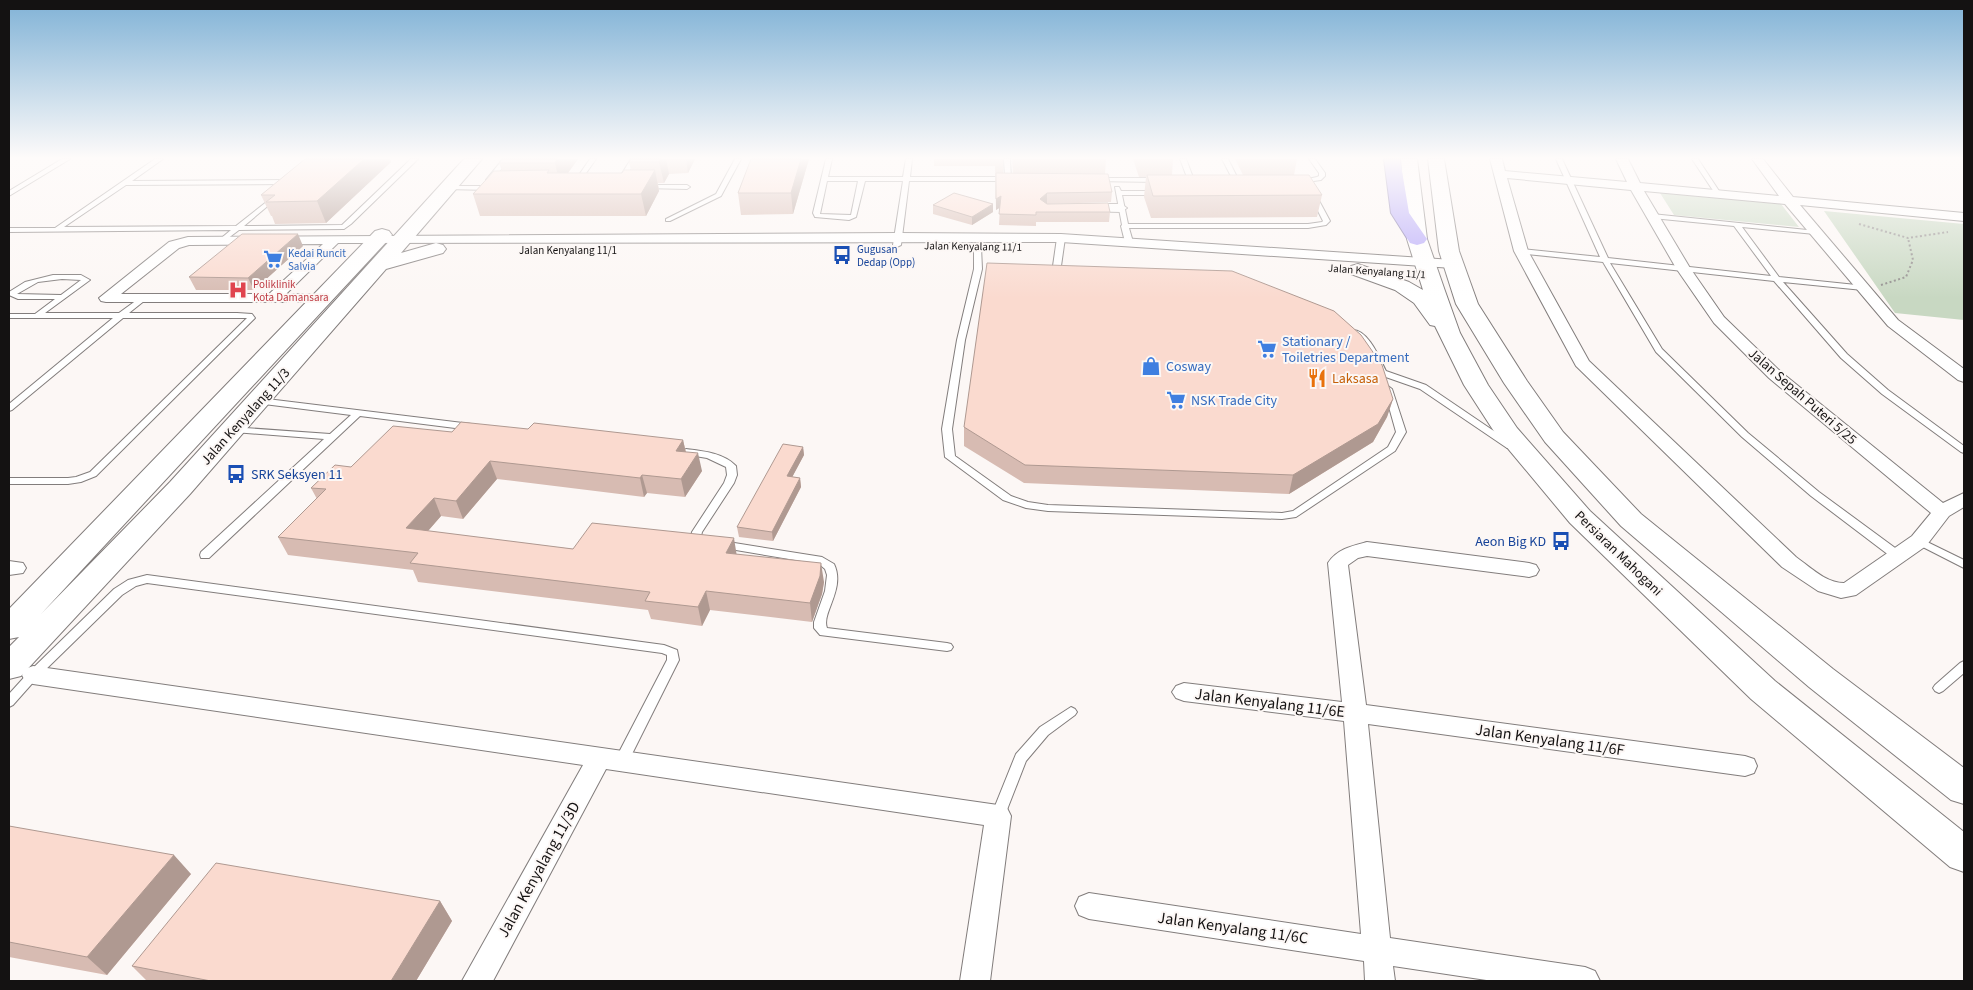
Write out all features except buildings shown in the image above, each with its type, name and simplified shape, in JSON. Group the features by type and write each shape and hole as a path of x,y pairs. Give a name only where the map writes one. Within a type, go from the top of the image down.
{"highway":[{"path":"1399,205 1400,214 1418,239"}],"main road":[{"name":"Jalan Kenyalang 11/3","path":"16,666 258,401 424,205"},
{"name":"Jalan Kenyalang 11/3","path":"9,628 322,298 390,245 424,205"},
{"name":"Persiaran Mahogani","path":"1414,205 1418,239 1467,304 1516,384 1554,437 1631,520 1821,678 1964,789"},
{"name":"Persiaran Mahogani","path":"1443,205 1449,250 1441,270 1449,333 1476,385 1508,433 1580,517 1763,690 1964,855"},
{"path":"390,245 416,229 437,244"},
{"path":"390,245 437,244"},
{"path":"1358,270 1402,286 1422,298 1449,333"}],"street":[{"path":"1509,205 1522,251 1582,363 1789,562 1818,582 1844,591 1849,590 1919,541 1942,512 1964,499"},
{"name":"Jalan Sepah Puteri 5/25","path":"1646,205 1682,268 1719,320 1775,375 1942,512"},
{"path":"1793,205 1894,323 1964,377"},
{"path":"1835,205 1964,217"},
{"path":"1075,208 1121,208"},
{"path":"322,298 106,298 180,242 198,240 335,239 390,245"},
{"path":"273,298 335,239"},
{"name":"Jalan Kenyalang 11/1","path":"437,244 634,250 897,241 1129,242 1441,270"},
{"name":"Jalan Kenyalang 11/1","path":"897,241 977,247 1061,243 1358,270 1441,270"},
{"path":"1380,981 1355,712 1338,563 1351,553 1367,549 1529,570"},
{"path":"16,666 998,816 975,981"},
{"name":"Jalan Kenyalang 11/6E","path":"1184,692 1355,712"},
{"name":"Jalan Kenyalang 11/6F","path":"1355,712 1746,766"},
{"name":"Jalan Kenyalang 11/3D","path":"477,981 611,758"},
{"name":"Jalan Kenyalang 11/6C","path":"1089,906 1378,948 1585,981"}],"lane":[{"path":"56,229 91,205"},
{"path":"223,240 265,205"},
{"path":"9,230 344,227 350,224 369,205"},
{"path":"668,220 699,205"},
{"path":"818,205 817,216 823,218 854,216 856,205"},
{"path":"897,241 902,205"},
{"path":"1124,226 1308,226 1324,224 1327,221 1319,205"},
{"path":"1579,205 1605,260 1659,350 1752,441 1815,494 1898,556"},
{"path":"1121,208 1129,242"},
{"path":"1652,216 1815,232"},
{"path":"1736,224 1776,278 1844,356 1885,392 1964,450"},
{"path":"198,240 212,228"},
{"path":"1056,272 1061,243"},
{"path":"977,247 983,270 960,340 947,429 950,457 1007,498 1026,505 1048,508 1282,516 1296,514 1392,449 1402,432 1384,373 1366,341 1361,336 1343,328"},
{"path":"1522,251 1864,288"},
{"path":"1046,272 1066,273"},
{"path":"38,316 64,297 86,280 80,278 40,278 29,282 12,294 18,297 64,297"},
{"path":"9,408 140,299"},
{"path":"9,316 244,315 251,318 93,474 78,480 68,481 9,481"},
{"path":"1384,373 1423,387 1531,461"},
{"path":"258,401 484,429"},
{"path":"205,555 357,414"},
{"path":"233,429 333,437"},
{"path":"679,451 708,455 722,460 731,466 732,475 729,483 697,532 698,541 822,561 830,567 832,575 831,591 820,622 820,628 824,632 947,647"},
{"path":"1919,541 1964,564"},
{"path":"9,702 16,666 118,592 132,583 147,579 664,648 673,654 673,660 611,758"},
{"path":"1939,688 1964,666"},
{"path":"998,816 1021,758 1044,731 1071,712"}],"path":[{"path":"1864,288 1880,286 1906,276 1913,260 1908,238 1957,231"}],"green space":[{"path":"1668,205 1782,205 1799,227 1674,215"},
{"path":"1824,211 1964,224 1964,320 1895,313"}],"place":[{"name":"Gugusan Dedap (Opp)","path":"842,255"},
{"name":"Kedai Runcit Salvia","path":"273,259"},
{"name":"Poliklinik Kota Damansara","path":"238,290"},
{"name":"Stationary / Toiletries Department","path":"1267,349"},
{"name":"Cosway","path":"1151,366"},
{"name":"Laksasa","path":"1317,378"},
{"name":"NSK Trade City","path":"1176,400"},
{"name":"SRK Seksyen 11","path":"236,474"},
{"name":"Aeon Big KD","path":"1561,541"}]}
